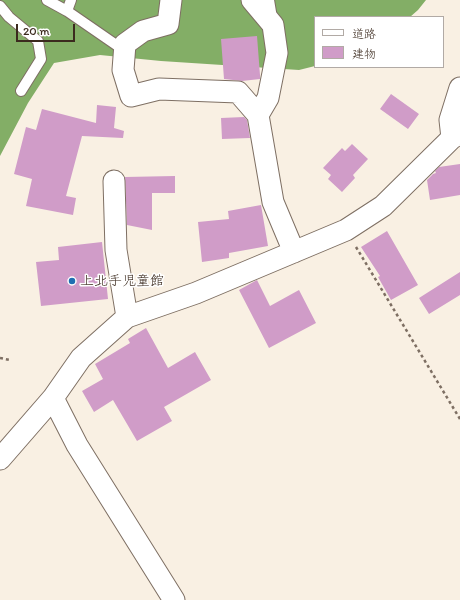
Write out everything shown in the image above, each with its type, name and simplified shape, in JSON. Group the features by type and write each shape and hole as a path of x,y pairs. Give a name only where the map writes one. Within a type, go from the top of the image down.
{"street":[{"path":"171,0 168,24 142,31 125,44 123,70 131,96 159,89 238,92 258,115 273,202 294,252"},
{"path":"252,0 273,25 277,53 268,98 258,115"},
{"path":"0,458 53,398 81,358 127,317 196,293 346,230 383,206 456,136 450,120 460,88"},
{"path":"114,181 116,250 127,317"},
{"path":"53,398 77,446 174,600"}],"lane":[{"path":"47,0 66,11 124,51"},
{"path":"66,11 72,0"},
{"path":"269,0 273,25"},
{"path":"0,6 9,17 38,41 41,59 21,91"}],"path":[{"path":"346,230 460,419"},
{"path":"0,358 10,360"}],"green space":[{"path":"0,0 426,0 411,16 314,16 314,66 299,70 161,61 100,55 54,63 28,103 0,156"}],"building":[{"path":"257,36 260,79 242,81 224,79 221,39"},
{"path":"391,94 419,114 408,129 380,109"},
{"path":"97,105 116,107 114,128 124,131 123,138 82,136 66,196 76,198 73,215 26,206 32,179 14,174 26,127 36,130 42,109 96,123"},
{"path":"244,117 247,120 250,138 222,139 221,118"},
{"path":"352,144 368,159 353,175 355,178 342,192 328,179 331,175 323,168 342,148 345,151"},
{"path":"460,164 460,195 430,200 427,180 436,173 435,171 439,167"},
{"path":"175,176 175,193 152,193 152,230 127,225 125,177"},
{"path":"261,205 268,246 229,253 229,258 202,262 198,222 229,219 228,211"},
{"path":"387,231 418,285 391,300 378,277 380,276 361,247"},
{"name":"上北手児童館","path":"102,242 108,299 41,306 36,262 59,260 58,247"},
{"path":"460,272 460,295 429,314 419,298"},
{"path":"257,280 270,306 299,290 316,323 269,348 239,290"},
{"path":"146,328 168,368 195,352 211,380 164,407 172,421 137,441 113,400 94,412 82,391 103,379 95,364 130,343 128,339"}],"place":[{"name":"上北手児童館","path":"72,281"}]}
